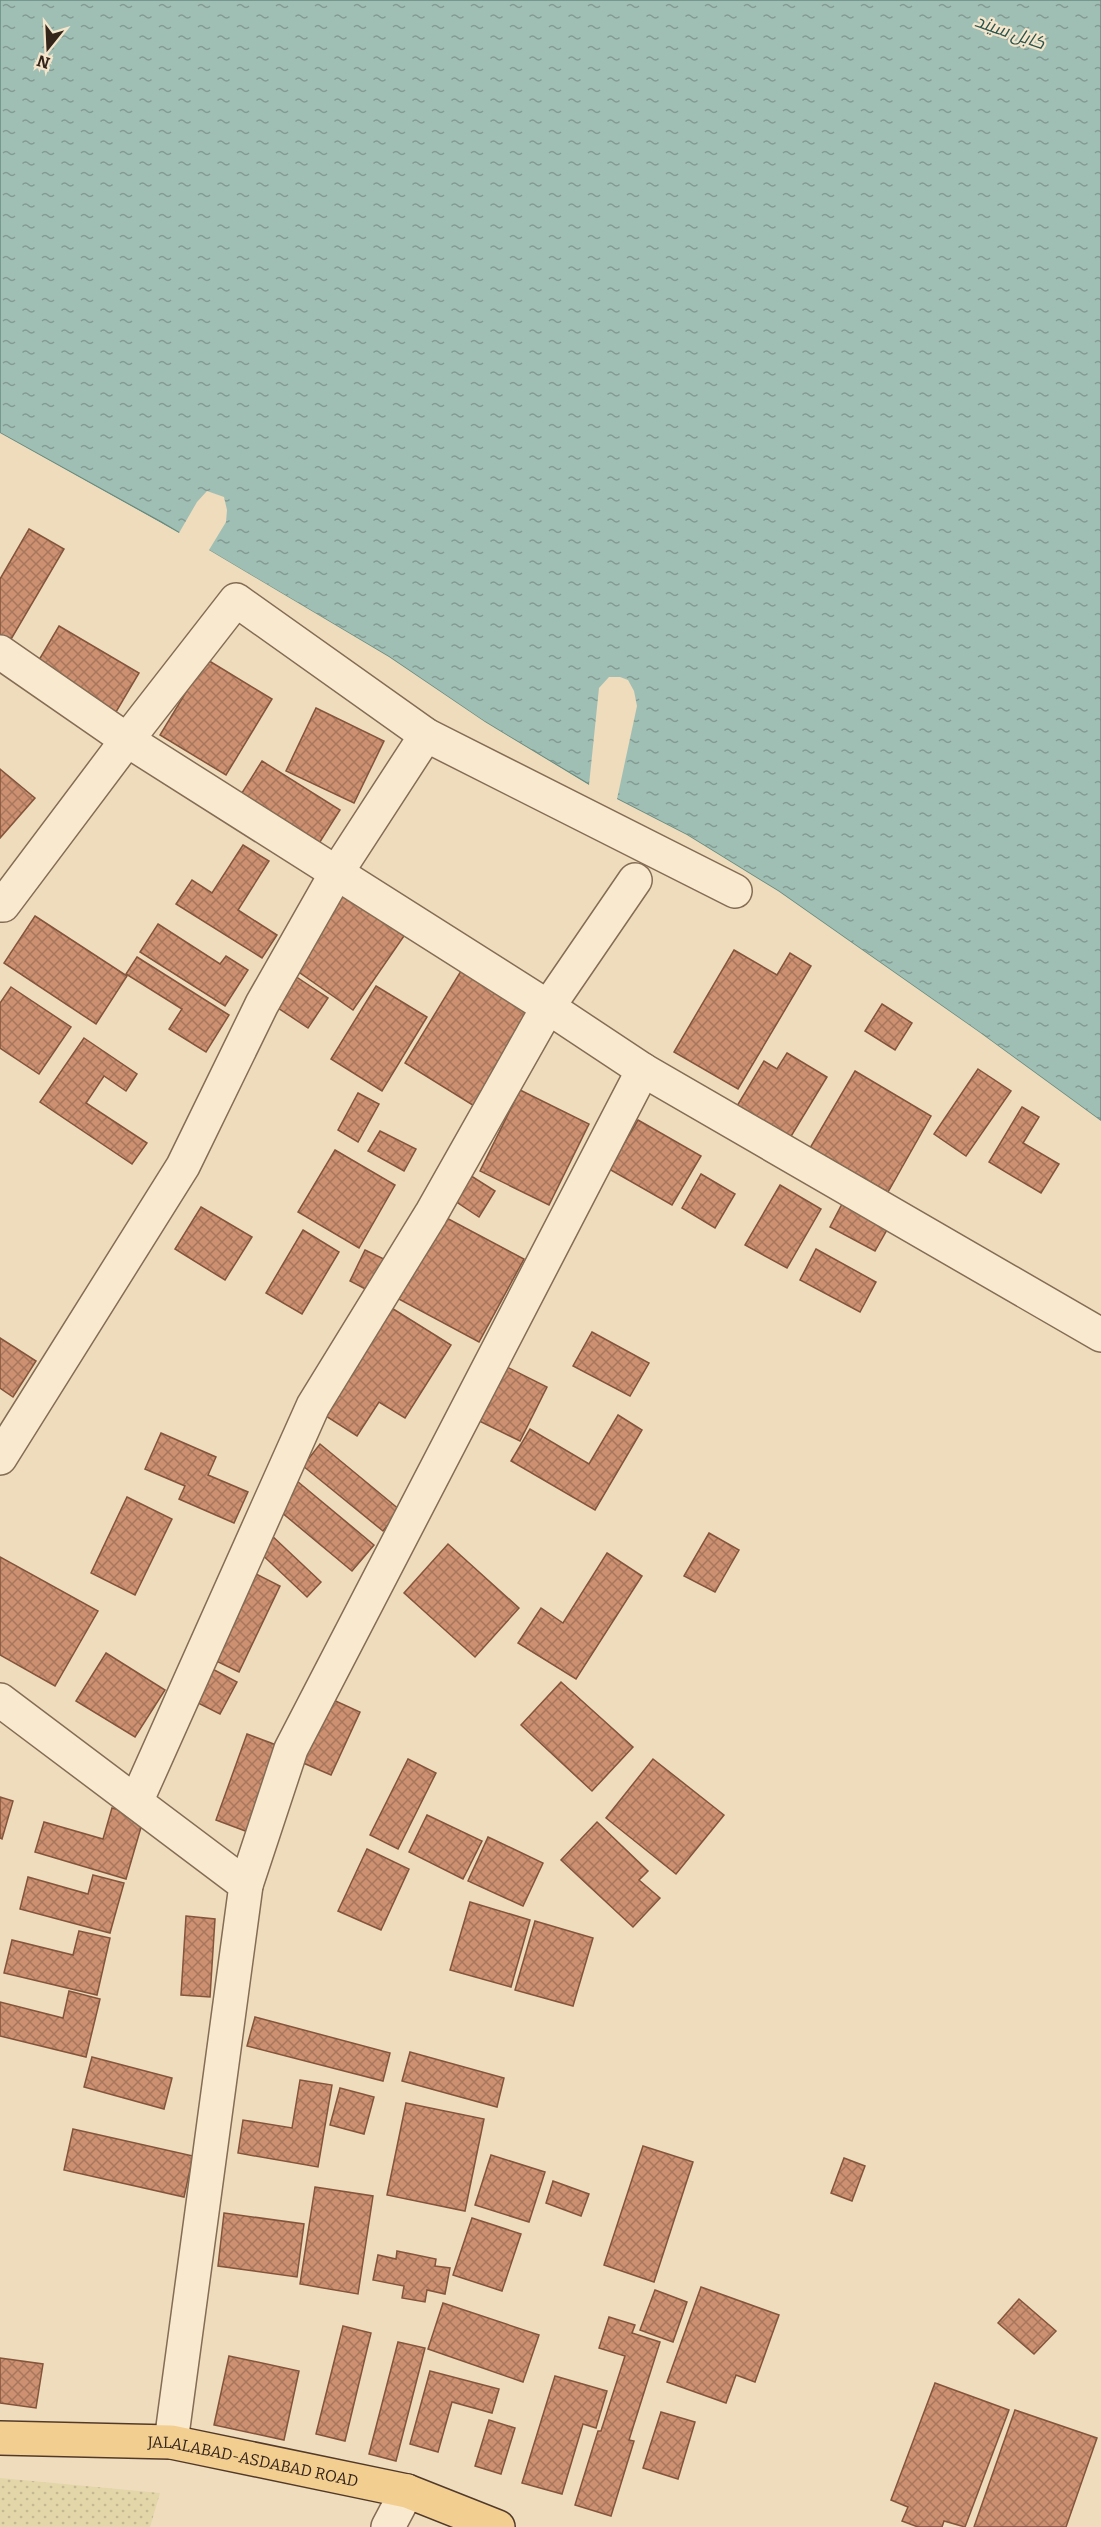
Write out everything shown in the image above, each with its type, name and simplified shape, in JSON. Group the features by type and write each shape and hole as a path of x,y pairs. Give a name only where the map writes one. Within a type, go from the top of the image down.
{"main road":[{"name":"JALALABAD-ASDABAD ROAD","path":"0,2438 171,2442 407,2491 498,2527"}],"street":[{"path":"0,905 3,905 236,600 426,735 735,891"},
{"path":"0,652 127,740 337,872 643,1070 1101,1335"},
{"path":"0,1458 183,1166 262,1004 337,872 426,735"},
{"path":"136,1802 313,1406 431,1214 548,1007 635,880"},
{"path":"171,2442 246,1885 291,1749 643,1070"},
{"path":"0,1700 246,1885"},
{"path":"388,2527 407,2491"}],"shaded area":[{"path":"0,2478 160,2493 150,2527 0,2527"}],"water":[{"name":"کابل سيند","path":"0,0 1101,0 1101,1121 778,891 687,835 590,785 485,722 389,657 161,522 0,433"}],"pier":[{"path":"0,433 179,533 197,502 207,491 224,497 227,510 226,522 209,550 389,657 485,722 589,785 599,688 609,677 628,680 634,691 637,706 617,799 687,835 778,891 979,1032 1101,1121 1101,1124 776,894 686,838 588,788 483,724 387,659 302,607 0,436"}],"building":[{"path":"29,529 64,549 10,641 0,635 0,579"},
{"path":"59,626 139,673 116,712 36,665"},
{"path":"206,659 272,699 226,775 160,735"},
{"path":"316,708 384,741 354,803 286,771"},
{"path":"262,761 340,810 318,845 240,796"},
{"path":"0,769 35,798 0,838"},
{"path":"243,845 269,861 238,910 277,935 262,958 176,904 192,880 212,893"},
{"path":"344,894 404,936 353,1010 293,968"},
{"path":"35,916 127,976 96,1024 4,963"},
{"path":"158,924 220,964 226,956 248,970 225,1006 140,952"},
{"path":"734,950 777,975 790,953 811,966 738,1089 674,1052"},
{"path":"137,957 229,1015 206,1052 169,1029 182,1009 126,974"},
{"path":"461,971 536,1018 479,1109 405,1063"},
{"path":"292,974 328,998 308,1028 272,1004"},
{"path":"376,986 427,1017 382,1091 331,1059"},
{"path":"11,987 71,1027 39,1074 0,1048 0,1003"},
{"path":"882,1004 912,1023 895,1050 865,1031"},
{"path":"84,1038 137,1074 126,1091 104,1076 86,1103 147,1143 132,1164 40,1102"},
{"path":"787,1053 827,1077 790,1138 737,1106 764,1061 777,1069"},
{"path":"978,1069 1011,1091 966,1156 934,1134"},
{"path":"855,1071 931,1116 888,1192 810,1148"},
{"path":"520,1090 589,1124 549,1205 480,1171"},
{"path":"358,1093 379,1104 358,1142 338,1130"},
{"path":"1022,1107 1039,1117 1023,1143 1059,1164 1041,1193 989,1162"},
{"path":"638,1120 701,1156 672,1205 609,1169"},
{"path":"380,1131 416,1149 404,1171 368,1151"},
{"path":"335,1150 395,1185 359,1248 298,1212"},
{"path":"468,1174 495,1191 479,1217 452,1199"},
{"path":"701,1174 735,1194 715,1228 682,1208"},
{"path":"780,1185 821,1209 787,1268 745,1245"},
{"path":"842,1204 888,1228 875,1251 830,1227"},
{"path":"201,1207 252,1237 225,1280 175,1249"},
{"path":"439,1214 524,1259 479,1342 395,1297"},
{"path":"303,1230 339,1252 302,1314 266,1293"},
{"path":"816,1249 876,1282 860,1312 800,1280"},
{"path":"365,1250 386,1260 371,1292 350,1281"},
{"path":"382,1302 451,1345 405,1418 379,1402 357,1436 315,1409"},
{"path":"592,1332 649,1363 630,1396 573,1366"},
{"path":"0,1338 36,1361 13,1397 0,1388"},
{"path":"497,1362 547,1387 520,1441 469,1416"},
{"path":"618,1415 642,1430 595,1510 511,1461 530,1429 589,1464"},
{"path":"161,1433 216,1457 208,1475 248,1492 234,1523 179,1499 185,1486 145,1469"},
{"path":"320,1444 400,1510 383,1531 303,1466"},
{"path":"297,1481 374,1545 352,1571 275,1507"},
{"path":"127,1497 172,1519 135,1595 91,1573"},
{"path":"269,1533 321,1582 307,1597 255,1548"},
{"path":"709,1533 739,1550 715,1592 684,1576"},
{"path":"448,1544 519,1608 475,1657 404,1593"},
{"path":"607,1553 642,1576 576,1679 518,1643 541,1608 563,1623"},
{"path":"0,1557 98,1611 55,1686 0,1655"},
{"path":"254,1573 280,1586 239,1672 212,1659"},
{"path":"106,1653 165,1690 135,1737 76,1701"},
{"path":"205,1665 237,1682 220,1714 188,1698"},
{"path":"561,1682 633,1747 592,1791 521,1725"},
{"path":"329,1698 360,1712 331,1775 301,1762"},
{"path":"247,1734 279,1746 248,1832 216,1820"},
{"path":"408,1759 436,1773 398,1849 370,1835"},
{"path":"653,1759 724,1815 676,1874 606,1818"},
{"path":"0,1797 13,1801 2,1839 0,1838"},
{"path":"112,1808 144,1817 126,1879 35,1852 44,1822 103,1839"},
{"path":"427,1815 482,1841 463,1879 409,1852"},
{"path":"597,1822 648,1871 639,1880 660,1898 633,1927 561,1860"},
{"path":"488,1837 543,1863 523,1906 468,1881"},
{"path":"367,1849 409,1869 381,1930 338,1911"},
{"path":"93,1875 124,1883 110,1933 20,1909 28,1877 88,1894"},
{"path":"470,1902 530,1920 511,1987 450,1970"},
{"path":"186,1916 215,1919 210,1997 181,1995"},
{"path":"535,1921 593,1938 573,2006 515,1990"},
{"path":"79,1931 110,1938 97,1995 4,1973 12,1940 73,1955"},
{"path":"69,1991 100,1999 86,2057 0,2036 0,2002 63,2018"},
{"path":"255,2017 390,2053 383,2081 247,2046"},
{"path":"410,2052 504,2078 497,2107 402,2081"},
{"path":"92,2057 172,2078 164,2109 84,2087"},
{"path":"300,2080 332,2085 318,2167 238,2153 243,2120 292,2128"},
{"path":"340,2088 374,2097 364,2134 330,2125"},
{"path":"406,2103 484,2119 465,2211 387,2195"},
{"path":"73,2129 193,2156 184,2197 64,2170"},
{"path":"643,2146 693,2162 654,2282 604,2265"},
{"path":"491,2155 545,2172 529,2222 475,2205"},
{"path":"844,2158 865,2166 852,2201 831,2193"},
{"path":"553,2181 589,2194 581,2216 546,2203"},
{"path":"315,2187 373,2196 358,2294 300,2284"},
{"path":"224,2213 304,2224 297,2277 218,2266"},
{"path":"472,2218 521,2234 502,2291 453,2275"},
{"path":"397,2251 436,2259 435,2266 450,2268 445,2294 427,2290 425,2302 402,2298 404,2286 373,2280 378,2255 396,2259"},
{"path":"701,2287 779,2315 755,2382 736,2375 726,2403 667,2382"},
{"path":"655,2290 687,2302 673,2342 640,2330"},
{"path":"1019,2299 1056,2331 1034,2354 998,2323"},
{"path":"443,2303 539,2335 523,2382 428,2349"},
{"path":"609,2317 635,2325 632,2333 660,2342 629,2440 634,2441 611,2516 575,2505 625,2356 599,2348"},
{"path":"343,2326 371,2333 345,2441 316,2434"},
{"path":"398,2342 425,2348 396,2461 369,2454"},
{"path":"229,2356 299,2371 284,2440 214,2425"},
{"path":"0,2358 43,2364 36,2408 0,2403"},
{"path":"430,2371 499,2389 492,2413 452,2402 438,2452 410,2444"},
{"path":"555,2376 607,2391 596,2428 583,2424 562,2494 522,2483"},
{"path":"935,2383 1009,2410 965,2527 944,2521 942,2527 918,2527 902,2521 908,2507 891,2500"},
{"path":"1015,2410 1097,2438 1066,2527 974,2527"},
{"path":"661,2412 695,2422 678,2479 643,2468"},
{"path":"489,2420 515,2428 501,2474 475,2466"}]}
